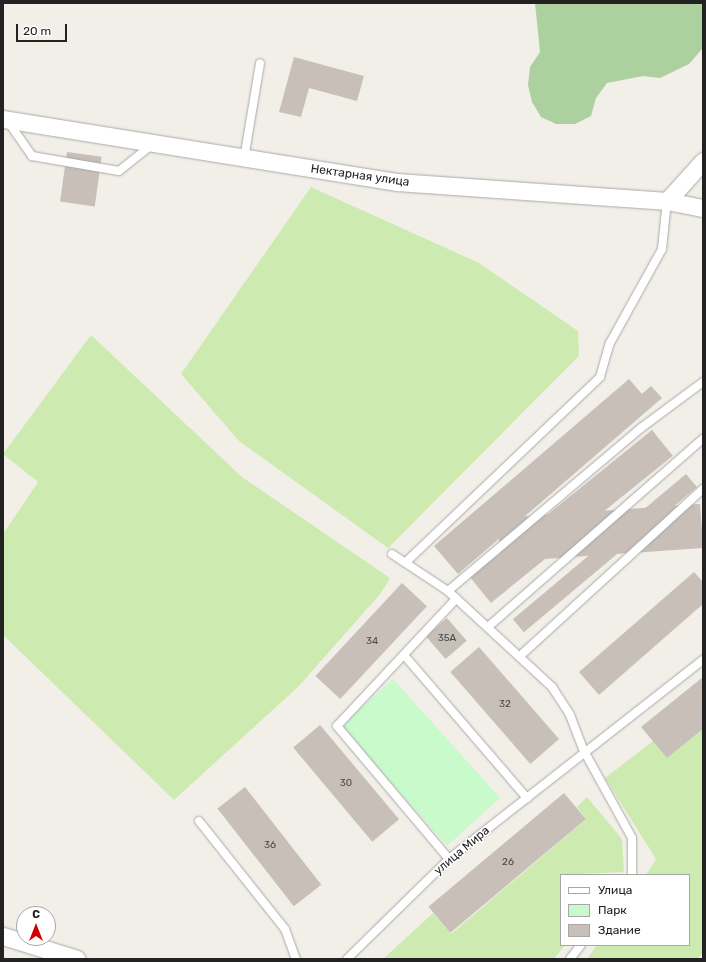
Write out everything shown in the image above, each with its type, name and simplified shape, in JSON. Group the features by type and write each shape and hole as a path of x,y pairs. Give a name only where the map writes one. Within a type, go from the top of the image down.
{"street":[{"name":"Нектарная улица","path":"5,119 155,142 244,160 397,182 668,201 703,208"},
{"path":"668,201 703,161"},
{"path":"3,936 77,959"}],"lane":[{"path":"244,160 260,63"},
{"path":"5,119 32,156 119,171 155,142"},
{"path":"406,562 600,377 610,343 662,249 668,201"},
{"path":"448,591 641,428 703,382"},
{"path":"488,627 703,439"},
{"path":"520,656 703,489"},
{"path":"392,554 448,591 552,687 570,715 584,751 632,838 632,874"},
{"path":"449,859 337,726 456,599"},
{"path":"404,655 527,798"},
{"name":"улица Мира","path":"348,959 449,859 584,751 703,660"},
{"path":"199,821 285,929 296,959"},
{"path":"570,959 580,946"}],"green space":[{"path":"535,3 703,3 703,48 689,64 660,78 643,76 607,83 596,98 591,116 575,124 556,124 541,117 532,102 528,85 530,67 540,52"},
{"path":"311,187 479,263 578,331 579,356 388,548 239,441 181,374"},
{"path":"91,335 242,477 390,578 381,593 298,687 174,800 3,635 3,534 38,482 3,454"},
{"path":"393,679 500,798 447,845 340,727"},
{"path":"703,729 703,953 697,959 587,959 596,946 690,946 690,874 647,874 656,859 605,778 653,741 667,758"},
{"path":"587,797 622,839 624,872 560,874 560,946 564,946 554,959 383,959 433,913 451,934 586,819 577,807"}],"building":[{"path":"294,57 364,76 357,101 309,88 301,117 279,112"},
{"path":"67,152 102,157 95,206 60,202"},
{"path":"629,379 642,394 651,386 662,398 458,574 434,546"},
{"path":"652,430 673,456 491,603 470,577"},
{"path":"686,474 697,487 524,632 513,619"},
{"path":"700,504 703,548 501,562 497,518"},
{"path":"694,572 703,582 703,604 599,695 579,672"},
{"path":"402,583 427,606 340,699 315,676"},
{"path":"447,618 467,641 446,659 426,636"},
{"path":"479,647 559,739 530,764 450,672"},
{"path":"703,677 703,729 667,758 641,727"},
{"path":"320,725 399,819 372,842 293,747"},
{"path":"245,787 321,885 294,906 217,809"},
{"path":"564,793 586,819 450,933 428,907"}]}
